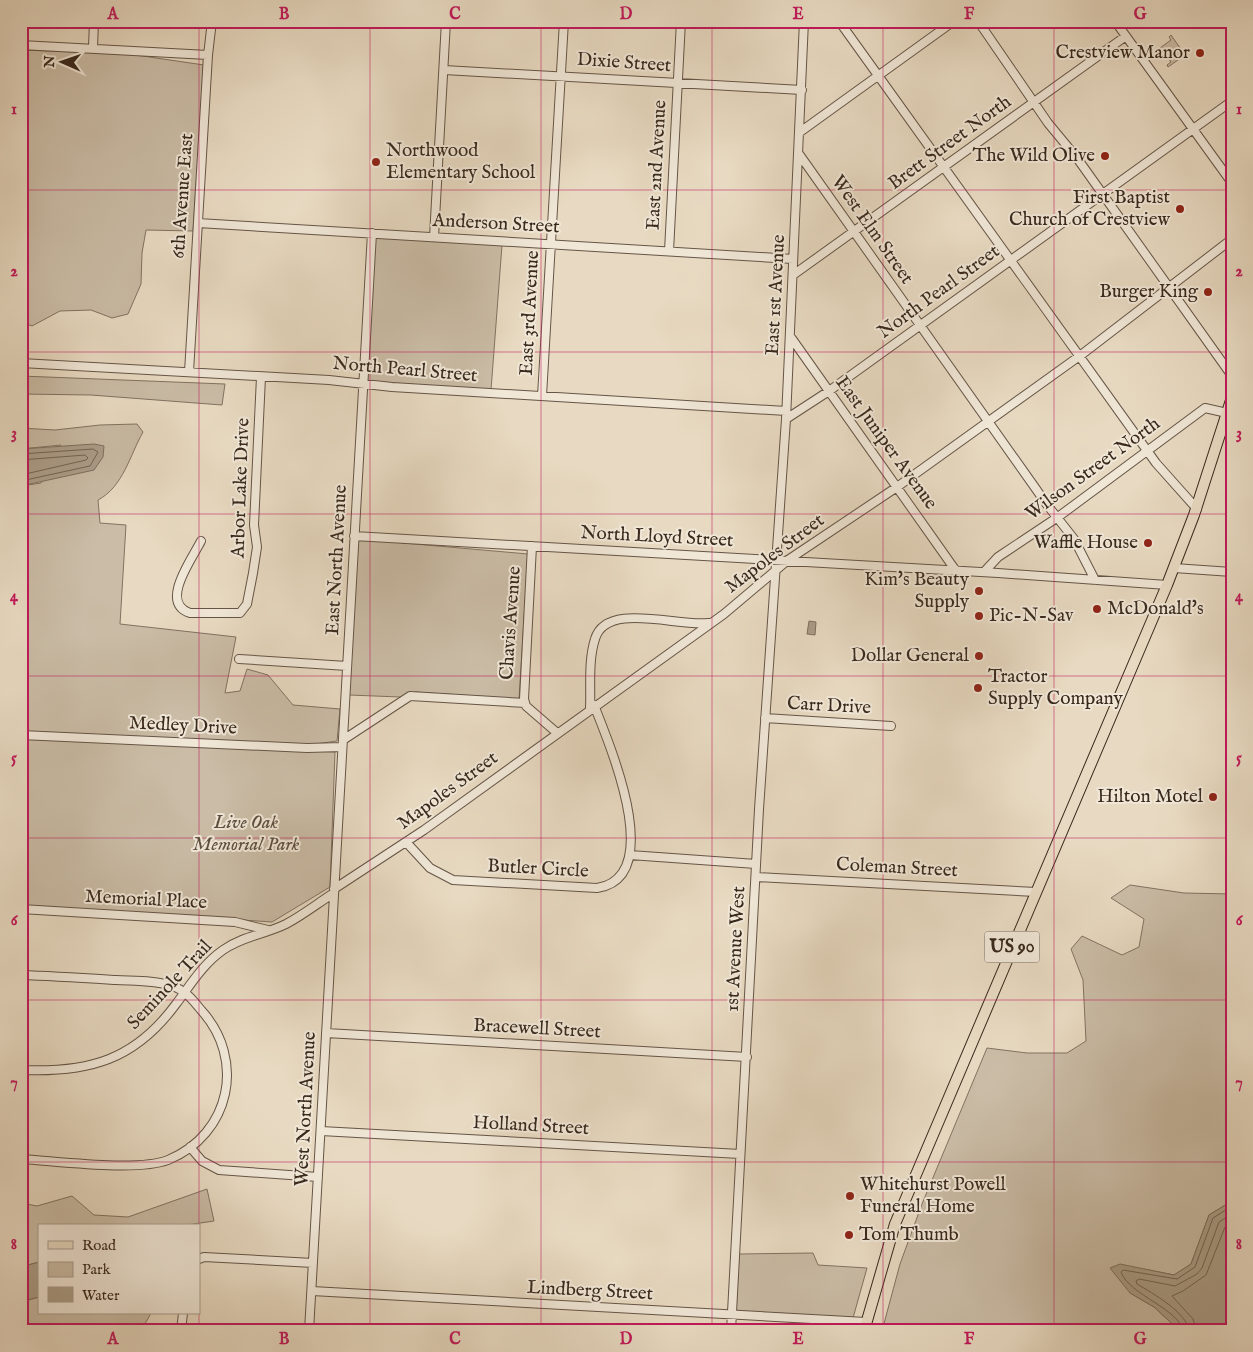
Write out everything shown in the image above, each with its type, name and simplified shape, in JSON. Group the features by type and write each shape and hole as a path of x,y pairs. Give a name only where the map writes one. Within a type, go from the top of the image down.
{"main road":[{"name":"US 90","path":"865,1326 895,1224 1167,586 1197,509 1232,397"}],"street":[{"path":"93,48 94,21"},
{"name":"6th Avenue East","path":"190,372 208,55 212,21"},
{"path":"434,237 446,21"},
{"name":"East 3rd Avenue","path":"542,396 564,21"},
{"name":"East 2nd Avenue","path":"669,251 681,21"},
{"name":"East 1st Avenue","path":"776,570 786,420 804,21"},
{"path":"839,21 1081,355 1148,451 1197,509"},
{"path":"800,132 954,21"},
{"path":"978,21 1034,102 1103,194 1232,376"},
{"path":"1115,21 1232,183"},
{"name":"Brett Street North","path":"793,275 1126,36"},
{"path":"21,45 208,55"},
{"name":"Dixie Street","path":"444,70 561,75 802,90"},
{"name":"North Pearl Street","path":"786,420 1232,101"},
{"name":"West Elm Street","path":"798,154 988,422 1074,539 1095,580"},
{"name":"Anderson Street","path":"198,223 793,259"},
{"name":"East North Avenue","path":"334,891 372,233"},
{"name":"Mapoles Street","path":"334,891 406,842 711,622 788,560 897,487 1081,355 1232,239"},
{"name":"East Juniper Avenue","path":"790,335 956,570"},
{"name":"North Pearl Street","path":"21,362 786,411"},
{"name":"Arbor Lake Drive","path":"201,541 179,584 176,599 179,606 190,613 240,614 247,604 257,546 254,525 261,377"},
{"name":"Wilson Street North","path":"984,572 998,557 1058,517 1206,408 1227,413"},
{"name":"North Lloyd Street","path":"354,536 956,570 1167,586"},
{"name":"Chavis Avenue","path":"525,702 524,678 532,546"},
{"path":"1174,568 1232,572"},
{"name":"1st Avenue West","path":"731,1331 756,864 772,602 776,570"},
{"path":"592,707 593,647 599,630 603,625 626,617 694,625 711,622"},
{"path":"239,659 347,666"},
{"path":"342,744 410,696 525,702 526,706 556,732"},
{"name":"Butler Circle","path":"406,842 430,868 442,876 453,880 499,884 607,887 623,875 630,855 629,815 623,788 592,707"},
{"name":"Carr Drive","path":"765,718 891,726"},
{"name":"Medley Drive","path":"21,735 307,748 342,744"},
{"path":"630,855 756,864"},
{"name":"Coleman Street","path":"756,877 1036,892"},
{"name":"Seminole Trail","path":"21,1070 54,1071 80,1068 103,1062 124,1053 157,1027 194,978 223,950 246,938 286,923 334,891"},
{"name":"West North Avenue","path":"309,1331 334,891"},
{"name":"Memorial Place","path":"21,909 236,922 268,930"},
{"path":"21,975 138,981 173,986 184,992 216,1029 225,1051 227,1069 226,1091 218,1114 201,1138 190,1147 167,1160 142,1165 21,1159"},
{"name":"Bracewell Street","path":"326,1033 746,1058"},
{"name":"Holland Street","path":"321,1131 740,1154"},
{"path":"190,1147 202,1161 219,1170 318,1177"},
{"path":"200,1259 204,1257 313,1263"},
{"name":"Lindberg Street","path":"312,1291 732,1316 865,1326"},
{"path":"182,1331 183,1314"}],"green space":[{"path":"1171,35 1185,55 1168,67 1167,65 1171,62 1160,48 1171,40 1169,37"},
{"path":"21,50 129,54 204,65 193,231 146,230 142,253 141,284 128,314 112,318 91,310 60,311 32,326 21,322"},
{"path":"375,237 502,245 491,390 367,381"},
{"path":"21,376 225,384 222,405 91,395 21,394"},
{"path":"137,424 143,432 125,470 114,487 98,500 100,523 126,525 120,624 236,637 225,693 240,691 247,669 268,675 293,705 340,709 337,741 307,745 21,732 21,486 41,483 61,445 21,449 21,428 55,430 100,425"},
{"path":"358,539 528,554 519,699 416,692 400,697 349,695"},
{"name":"Live Oak Memorial Park","path":"21,739 335,752 330,887 272,922 21,905"},
{"path":"1130,885 1184,893 1232,894 1232,1201 1209,1215 1191,1264 1174,1275 1144,1269 1130,1293 1154,1307 1180,1331 1140,1331 1136,1326 1131,1331 882,1331 900,1264 922,1204 987,1048 1027,1053 1067,1053 1086,1041 1083,980 1071,949 1082,936 1122,955 1139,947 1144,919 1111,898"},
{"path":"207,1189 214,1221 194,1224 38,1224 38,1262 21,1267 21,1203 37,1206 72,1196 94,1215 128,1217"},
{"path":"813,1253 818,1265 867,1268 853,1318 736,1313 739,1254"},
{"path":"38,1297 38,1314 150,1314 141,1331 21,1331 21,1302"},
{"path":"789,1323 852,1325 851,1331 789,1331"}],"water":[{"path":"94,444 104,446 103,457 94,470 21,486 21,449"},
{"path":"809,621 816,622 815,635 807,634"},
{"path":"1232,1201 1232,1331 1180,1331 1154,1307 1130,1293 1110,1268 1120,1264 1174,1275 1191,1264 1209,1215"},
{"path":"38,1262 38,1297 21,1302 21,1267"}],"place":[{"name":"Crestview Manor","path":"1200,53"},
{"name":"The Wild Olive","path":"1105,156"},
{"name":"Northwood Elementary School","path":"376,162"},
{"name":"First Baptist Church of Crestview","path":"1180,209"},
{"name":"Burger King","path":"1208,292"},
{"name":"Waffle House","path":"1148,543"},
{"name":"Kim's Beauty Supply","path":"979,591"},
{"name":"McDonald's","path":"1097,609"},
{"name":"Pic-N-Sav","path":"979,616"},
{"name":"Dollar General","path":"979,656"},
{"name":"Tractor Supply Company","path":"978,688"},
{"name":"Hilton Motel","path":"1213,797"},
{"name":"Whitehurst Powell Funeral Home","path":"850,1196"},
{"name":"Tom Thumb","path":"849,1235"}]}
